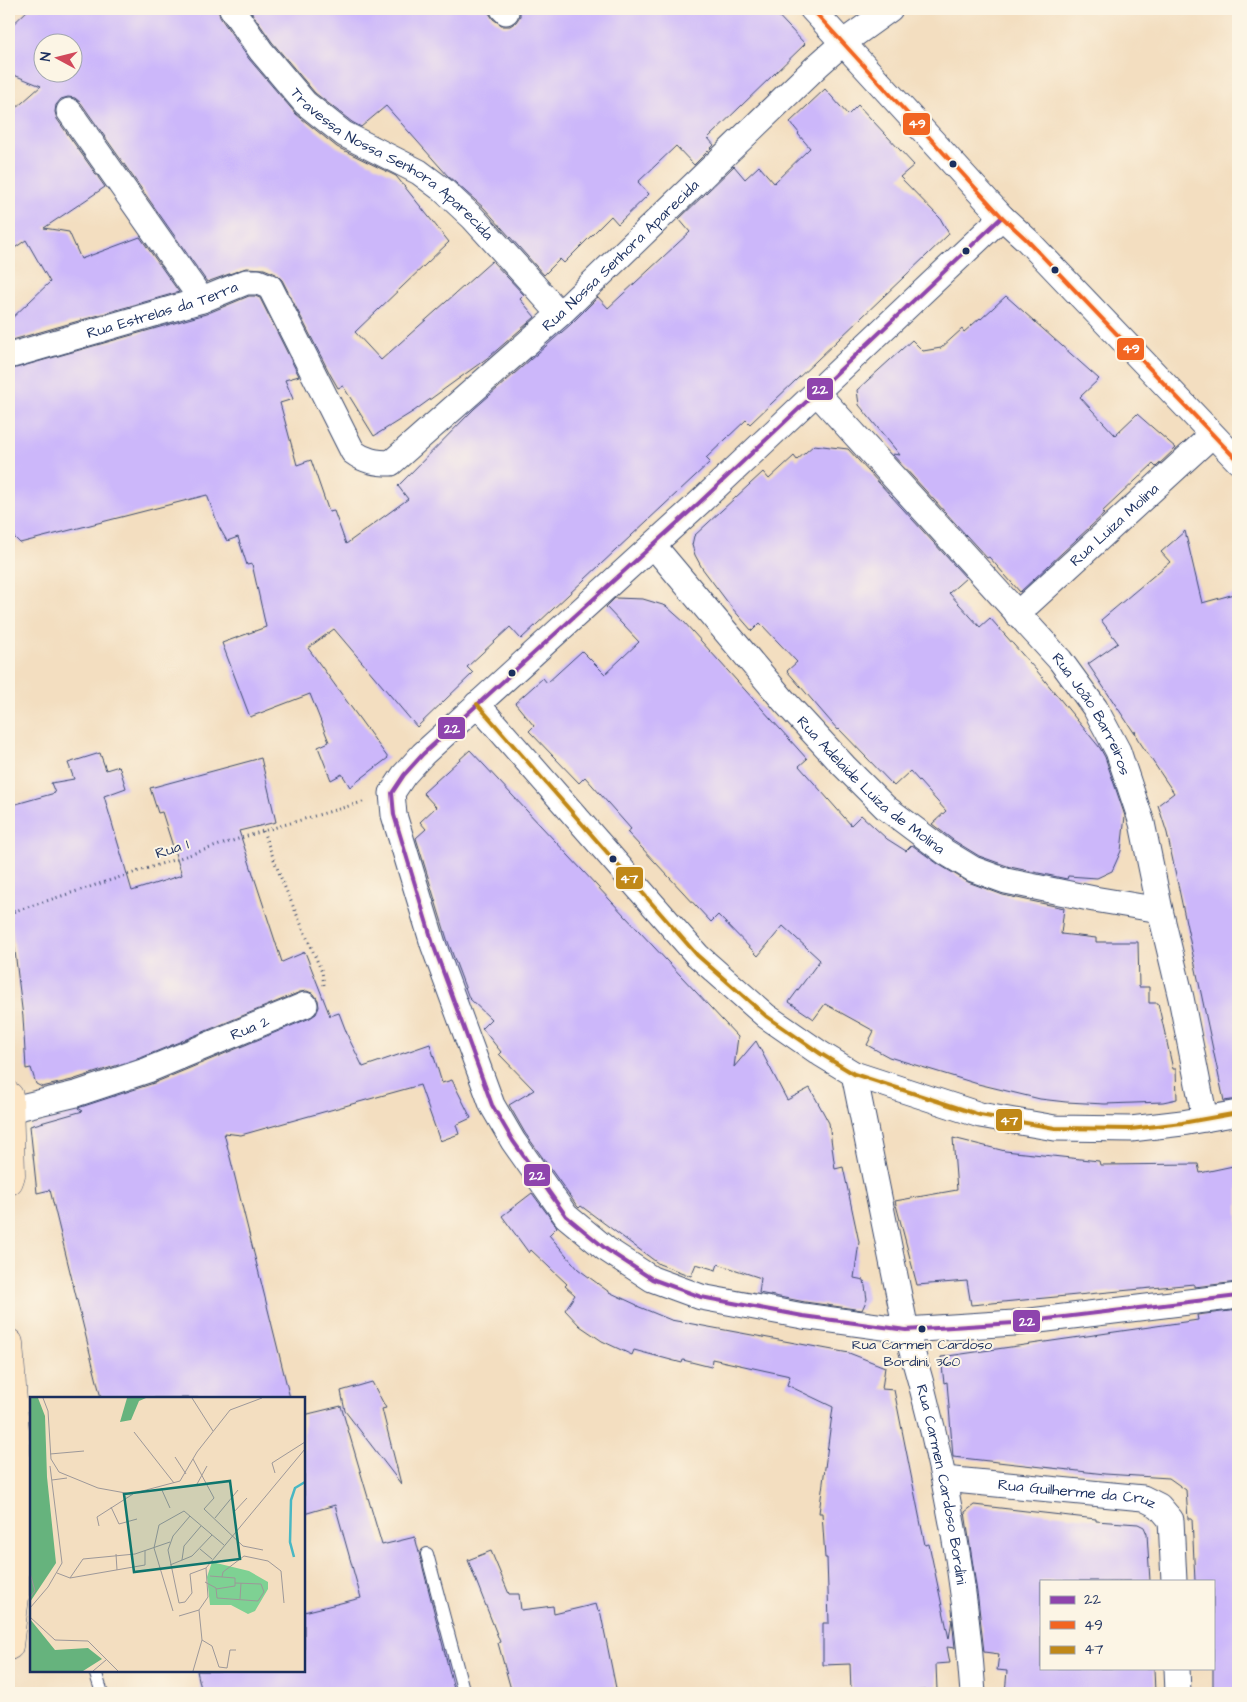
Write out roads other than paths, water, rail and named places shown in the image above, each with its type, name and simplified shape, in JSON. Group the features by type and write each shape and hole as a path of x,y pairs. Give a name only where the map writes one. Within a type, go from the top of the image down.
{"main road":[{"path":"9,1105 11,1175 9,1181"},
{"path":"9,1343 14,1476 24,1568 15,1597 9,1646"}],"street":[{"name":"Travessa Nossa Senhora Aparecida","path":"232,9 261,51 305,103 344,134 419,172 442,190 473,218 560,314"},
{"path":"812,9 1002,217 1027,240 1238,461"},
{"name":"Rua Nossa Senhora Aparecida","path":"391,463 560,314 817,66 844,42 890,9"},
{"path":"69,111 202,300"},
{"path":"1002,217 817,393 423,754 404,775 392,793 394,815 433,944 492,1104 513,1141 566,1216 606,1249 652,1279 701,1297 803,1316 906,1330 1014,1323 1238,1296"},
{"name":"Rua Estrelas da Terra","path":"9,356 202,300 246,282 258,282 270,288 353,452 362,459 378,463 391,463"},
{"name":"Rua João Barreiros","path":"817,393 1060,660 1095,708 1118,751 1142,823 1181,998 1205,1119"},
{"name":"Rua Luiza Molina","path":"1017,614 1212,435"},
{"name":"Rua Adelaide Luiza de Molina","path":"652,545 784,701 844,766 885,807 945,852 973,869 1006,882 1160,910"},
{"path":"477,704 697,954 766,1016 854,1074 980,1115 1055,1128 1131,1129 1238,1113"},
{"name":"Rua 2","path":"9,1105 76,1094 148,1070 305,1005"},
{"name":"Rua Carmen Cardoso Bordini","path":"854,1074 906,1330 918,1368 944,1479 956,1544 973,1693"},
{"name":"Rua Guilherme da Cruz","path":"944,1479 1143,1498 1159,1506 1171,1520 1174,1580"},
{"path":"1177,1670 1178,1693"}],"lane":[{"path":"427,1554 464,1693"},
{"path":"94,1672 102,1693"}],"place":[{"name":"Rua Carmen Cardoso Bordini, 360","path":"922,1329"}]}
